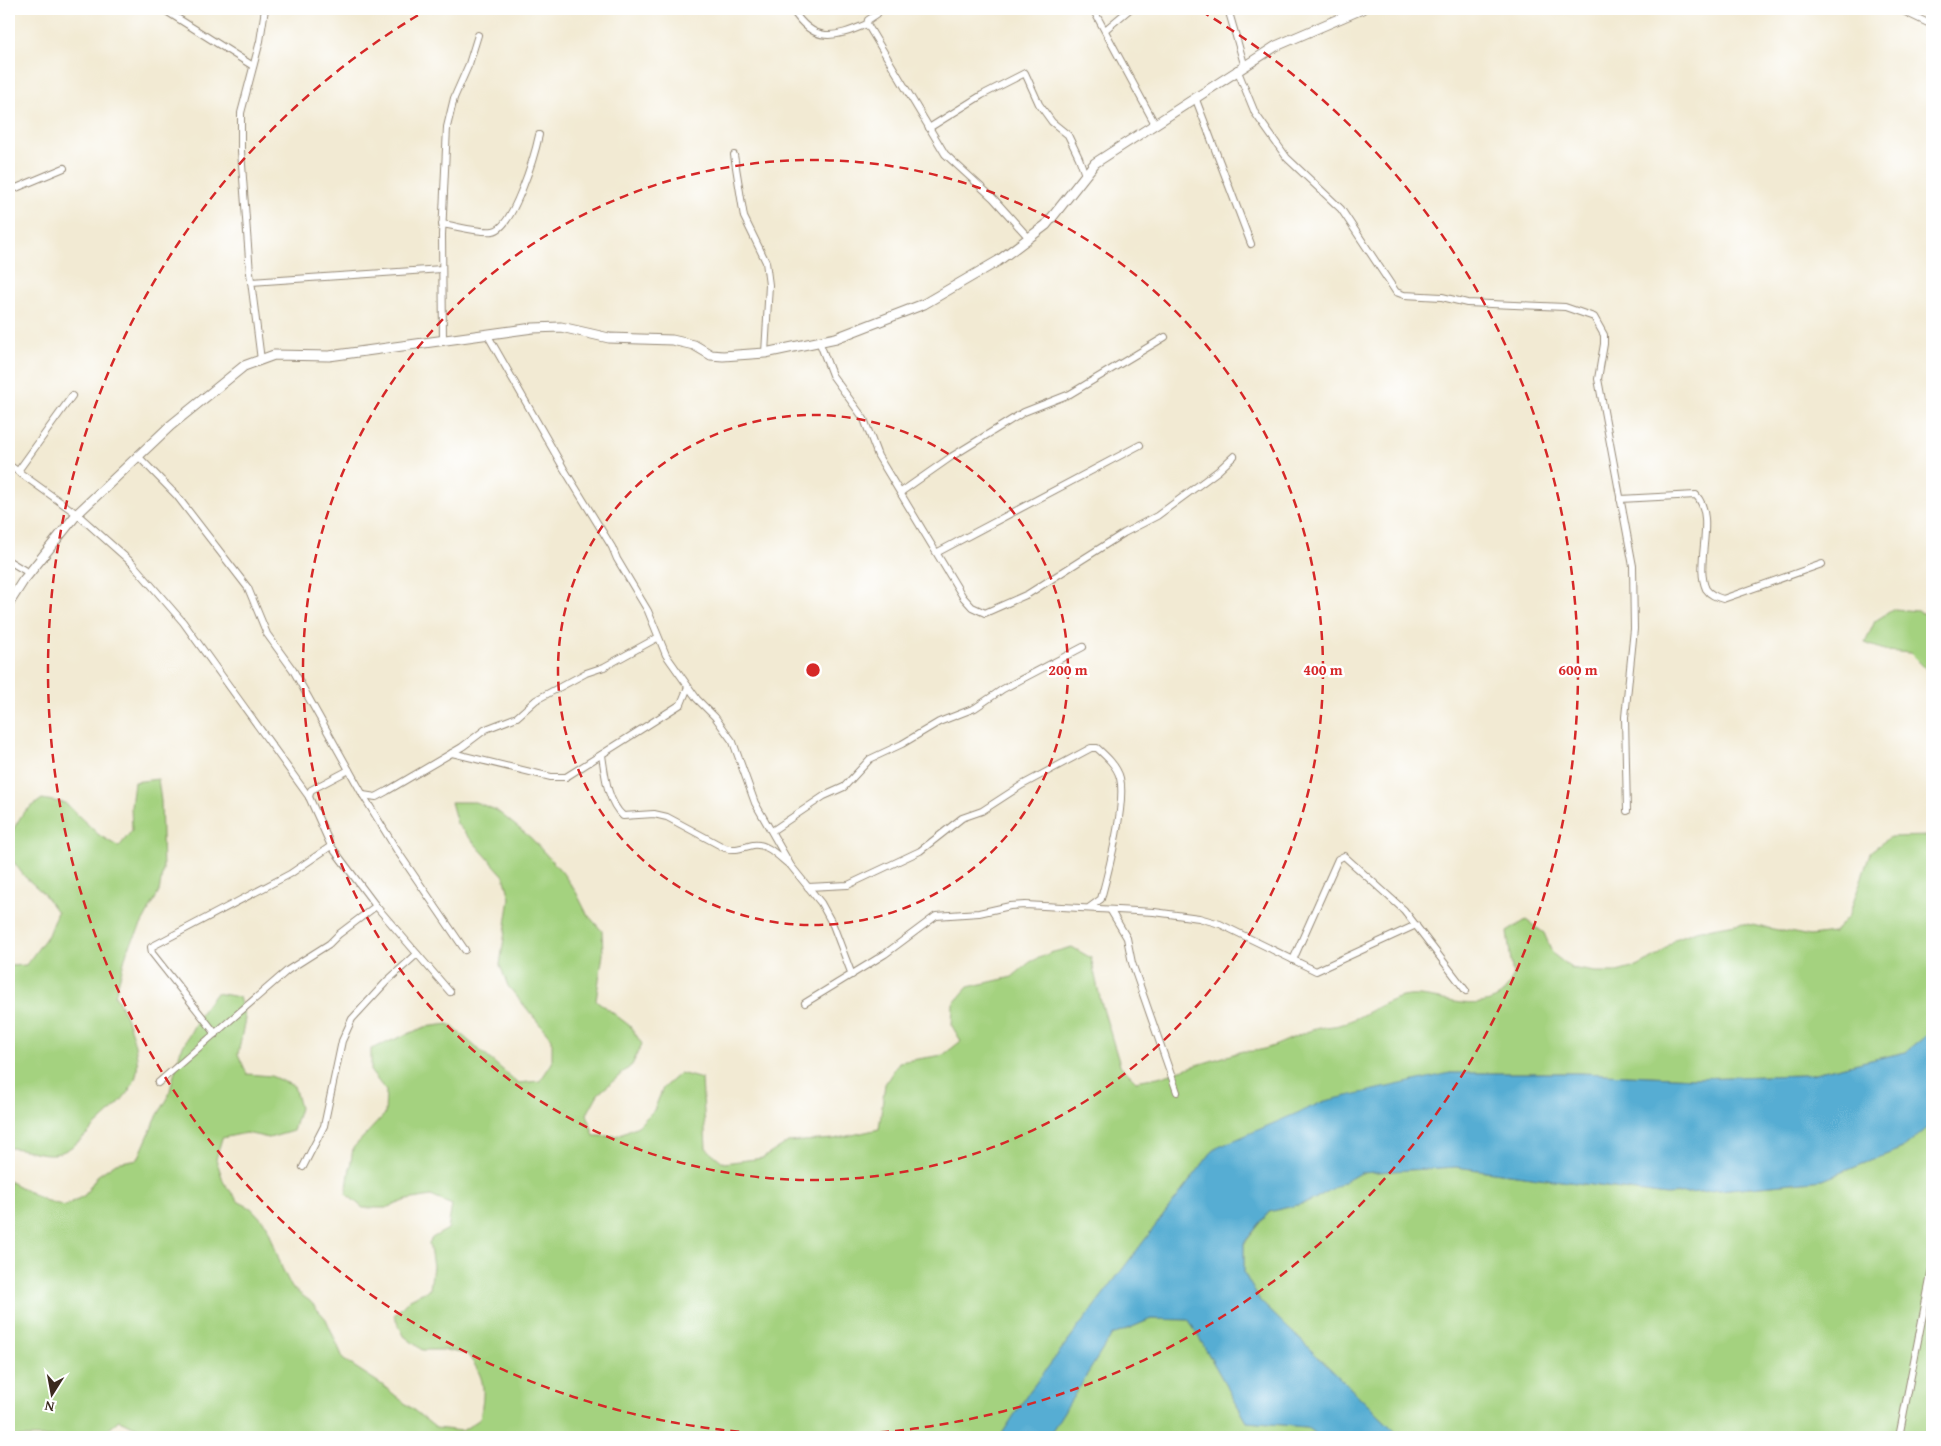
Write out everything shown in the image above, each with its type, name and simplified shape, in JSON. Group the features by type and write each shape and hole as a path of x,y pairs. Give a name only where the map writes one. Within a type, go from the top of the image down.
{"main road":[{"path":"9,603 29,573 77,514 136,456 226,379 244,366 285,354 329,356 519,329 561,327 609,338 687,343 710,355 765,352 836,338 924,304 998,261 1046,225 1094,163 1240,67 1276,46 1362,9"}],"street":[{"path":"163,9 253,66"},
{"path":"261,360 251,282 241,151 241,113 260,41 265,9"},
{"path":"792,9 808,28 830,36 839,36 867,24 868,20 877,14 880,9"},
{"path":"1093,9 1155,124"},
{"path":"1105,30 1130,9"},
{"path":"1228,9 1240,67 1254,113 1287,158 1341,209 1396,292 1404,295 1442,297 1467,303 1552,305 1565,307 1594,317 1604,339 1598,379 1633,566 1634,629 1625,717 1627,811"},
{"path":"1899,9 1932,25"},
{"path":"867,24 952,163 993,198 1029,238"},
{"path":"443,340 442,224 449,112 469,64 478,35"},
{"path":"929,128 982,95 1025,73 1039,104 1052,122 1068,135 1079,158 1084,175"},
{"path":"1195,97 1251,244"},
{"path":"442,224 493,231 505,224 532,164 539,135"},
{"path":"734,155 744,217 766,262 769,285 765,352"},
{"path":"9,191 64,168"},
{"path":"251,282 442,269"},
{"path":"487,334 648,611 666,655 688,687 733,742 755,803 791,866 821,903 833,925 852,975"},
{"path":"901,492 958,453 1024,412 1070,394 1165,337"},
{"path":"820,342 832,375 864,419 878,456 938,552 963,597 978,611 991,612 1028,594 1124,533 1157,516 1218,471 1234,456"},
{"path":"18,471 72,396"},
{"path":"938,552 1000,517 1030,504 1140,445"},
{"path":"136,456 177,496 248,588 268,634 293,670 396,849 465,950"},
{"path":"9,465 77,514 132,563 183,622 309,797 331,846 376,906 450,992"},
{"path":"1620,499 1696,495 1703,509 1706,589 1713,596 1722,599 1822,564"},
{"path":"9,561 29,573"},
{"path":"364,795 376,797 452,752 486,729 517,717 529,705 552,691 658,638"},
{"path":"772,831 824,796 844,788 870,759 902,744 939,722 975,708 1003,689 1083,647"},
{"path":"452,752 560,778 566,777 681,704 688,687"},
{"path":"808,888 848,885 920,851 962,818 982,811 1022,785 1091,748 1097,748 1115,768 1120,778 1121,788 1117,824 1101,899 1095,906 1086,908"},
{"path":"602,755 607,787 619,812 623,816 654,814 667,817 725,848 732,850 752,845 763,846 791,866"},
{"path":"309,797 311,790 349,770"},
{"path":"216,1034 152,953 151,946 290,874 331,846"},
{"path":"1293,960 1341,856 1347,858 1404,910 1466,991"},
{"path":"805,1002 852,975 940,915 979,913 1010,906 1025,905 1154,912 1199,918 1220,924 1316,971 1416,925"},
{"path":"158,1083 288,970 329,944 376,906"},
{"path":"1111,911 1127,938 1132,963 1177,1092"},
{"path":"303,1167 324,1126 342,1041 352,1019 386,981 417,954"},
{"path":"1899,1437 1932,1269"}],"green space":[{"path":"1894,609 1917,611 1932,616 1932,697 1926,669 1910,653 1887,651 1865,643 1875,621"},
{"path":"158,779 161,801 163,869 159,892 127,951 115,995 124,1012 135,1045 137,1057 136,1076 129,1091 111,1111 80,1141 65,1151 48,1154 9,1148 9,966 26,965 48,935 57,912 43,893 24,876 10,857 11,833 23,813 42,799 65,803 99,835 119,847 132,830 131,807 134,782"},
{"path":"451,802 475,802 496,810 531,838 562,872 576,892 587,914 602,931 603,954 596,1000 630,1026 642,1044 632,1065 598,1094 587,1114 594,1136 616,1136 638,1126 654,1110 663,1088 680,1073 702,1079 706,1148 724,1163 763,1158 788,1142 834,1139 879,1129 885,1084 899,1062 943,1055 961,1041 952,1026 953,1004 968,987 1012,977 1030,962 1050,953 1072,947 1091,958 1101,1002 1120,1065 1136,1081 1158,1077 1243,1051 1262,1050 1272,1047 1322,1027 1339,1025 1350,1021 1402,997 1426,997 1476,1004 1488,1001 1500,996 1513,977 1507,932 1526,920 1544,933 1553,954 1571,968 1595,972 1617,972 1639,966 1659,955 1675,939 1696,931 1741,923 1810,936 1833,933 1849,915 1871,851 1890,837 1932,836 1932,1031 1906,1052 1806,1075 1694,1078 1580,1073 1450,1073 1214,1149 1029,1392 1000,1437 159,1437 119,1420 98,1437 9,1437 9,1181 44,1200 65,1206 85,1195 97,1176 116,1163 138,1159 156,1118 168,1098 180,1052 202,1011 216,993 239,997 245,1019 238,1054 247,1074 271,1076 294,1086 300,1108 293,1131 269,1138 246,1133 222,1138 216,1159 224,1183 239,1202 251,1208 267,1225 282,1268 292,1288 310,1301 326,1319 344,1360 381,1384 436,1428 462,1431 480,1419 483,1399 481,1377 467,1354 444,1350 422,1350 404,1336 394,1315 410,1299 430,1289 433,1266 429,1243 432,1238 448,1229 452,1205 431,1196 407,1200 386,1208 363,1208 346,1194 353,1148 385,1114 386,1091 371,1072 371,1049 425,1027 449,1024 518,1083 540,1081 552,1063 552,1039 508,986 500,965 510,898 504,876 457,824"},
{"path":"1932,1124 1932,1437 1401,1437 1260,1301 1244,1273 1244,1244 1269,1212 1309,1202 1360,1173 1456,1167 1667,1195 1823,1180 1905,1147"},
{"path":"1151,1319 1189,1320 1247,1422 1306,1427 1320,1437 1048,1437 1111,1336"}],"water":[{"path":"1932,1031 1932,1124 1905,1147 1823,1180 1667,1195 1456,1167 1360,1173 1309,1202 1269,1212 1244,1243 1244,1273 1260,1301 1401,1437 1320,1437 1306,1427 1247,1422 1189,1320 1151,1319 1111,1336 1048,1437 1000,1437 1029,1392 1214,1149 1325,1101 1450,1073 1580,1073 1694,1078 1806,1075 1906,1052"}]}
